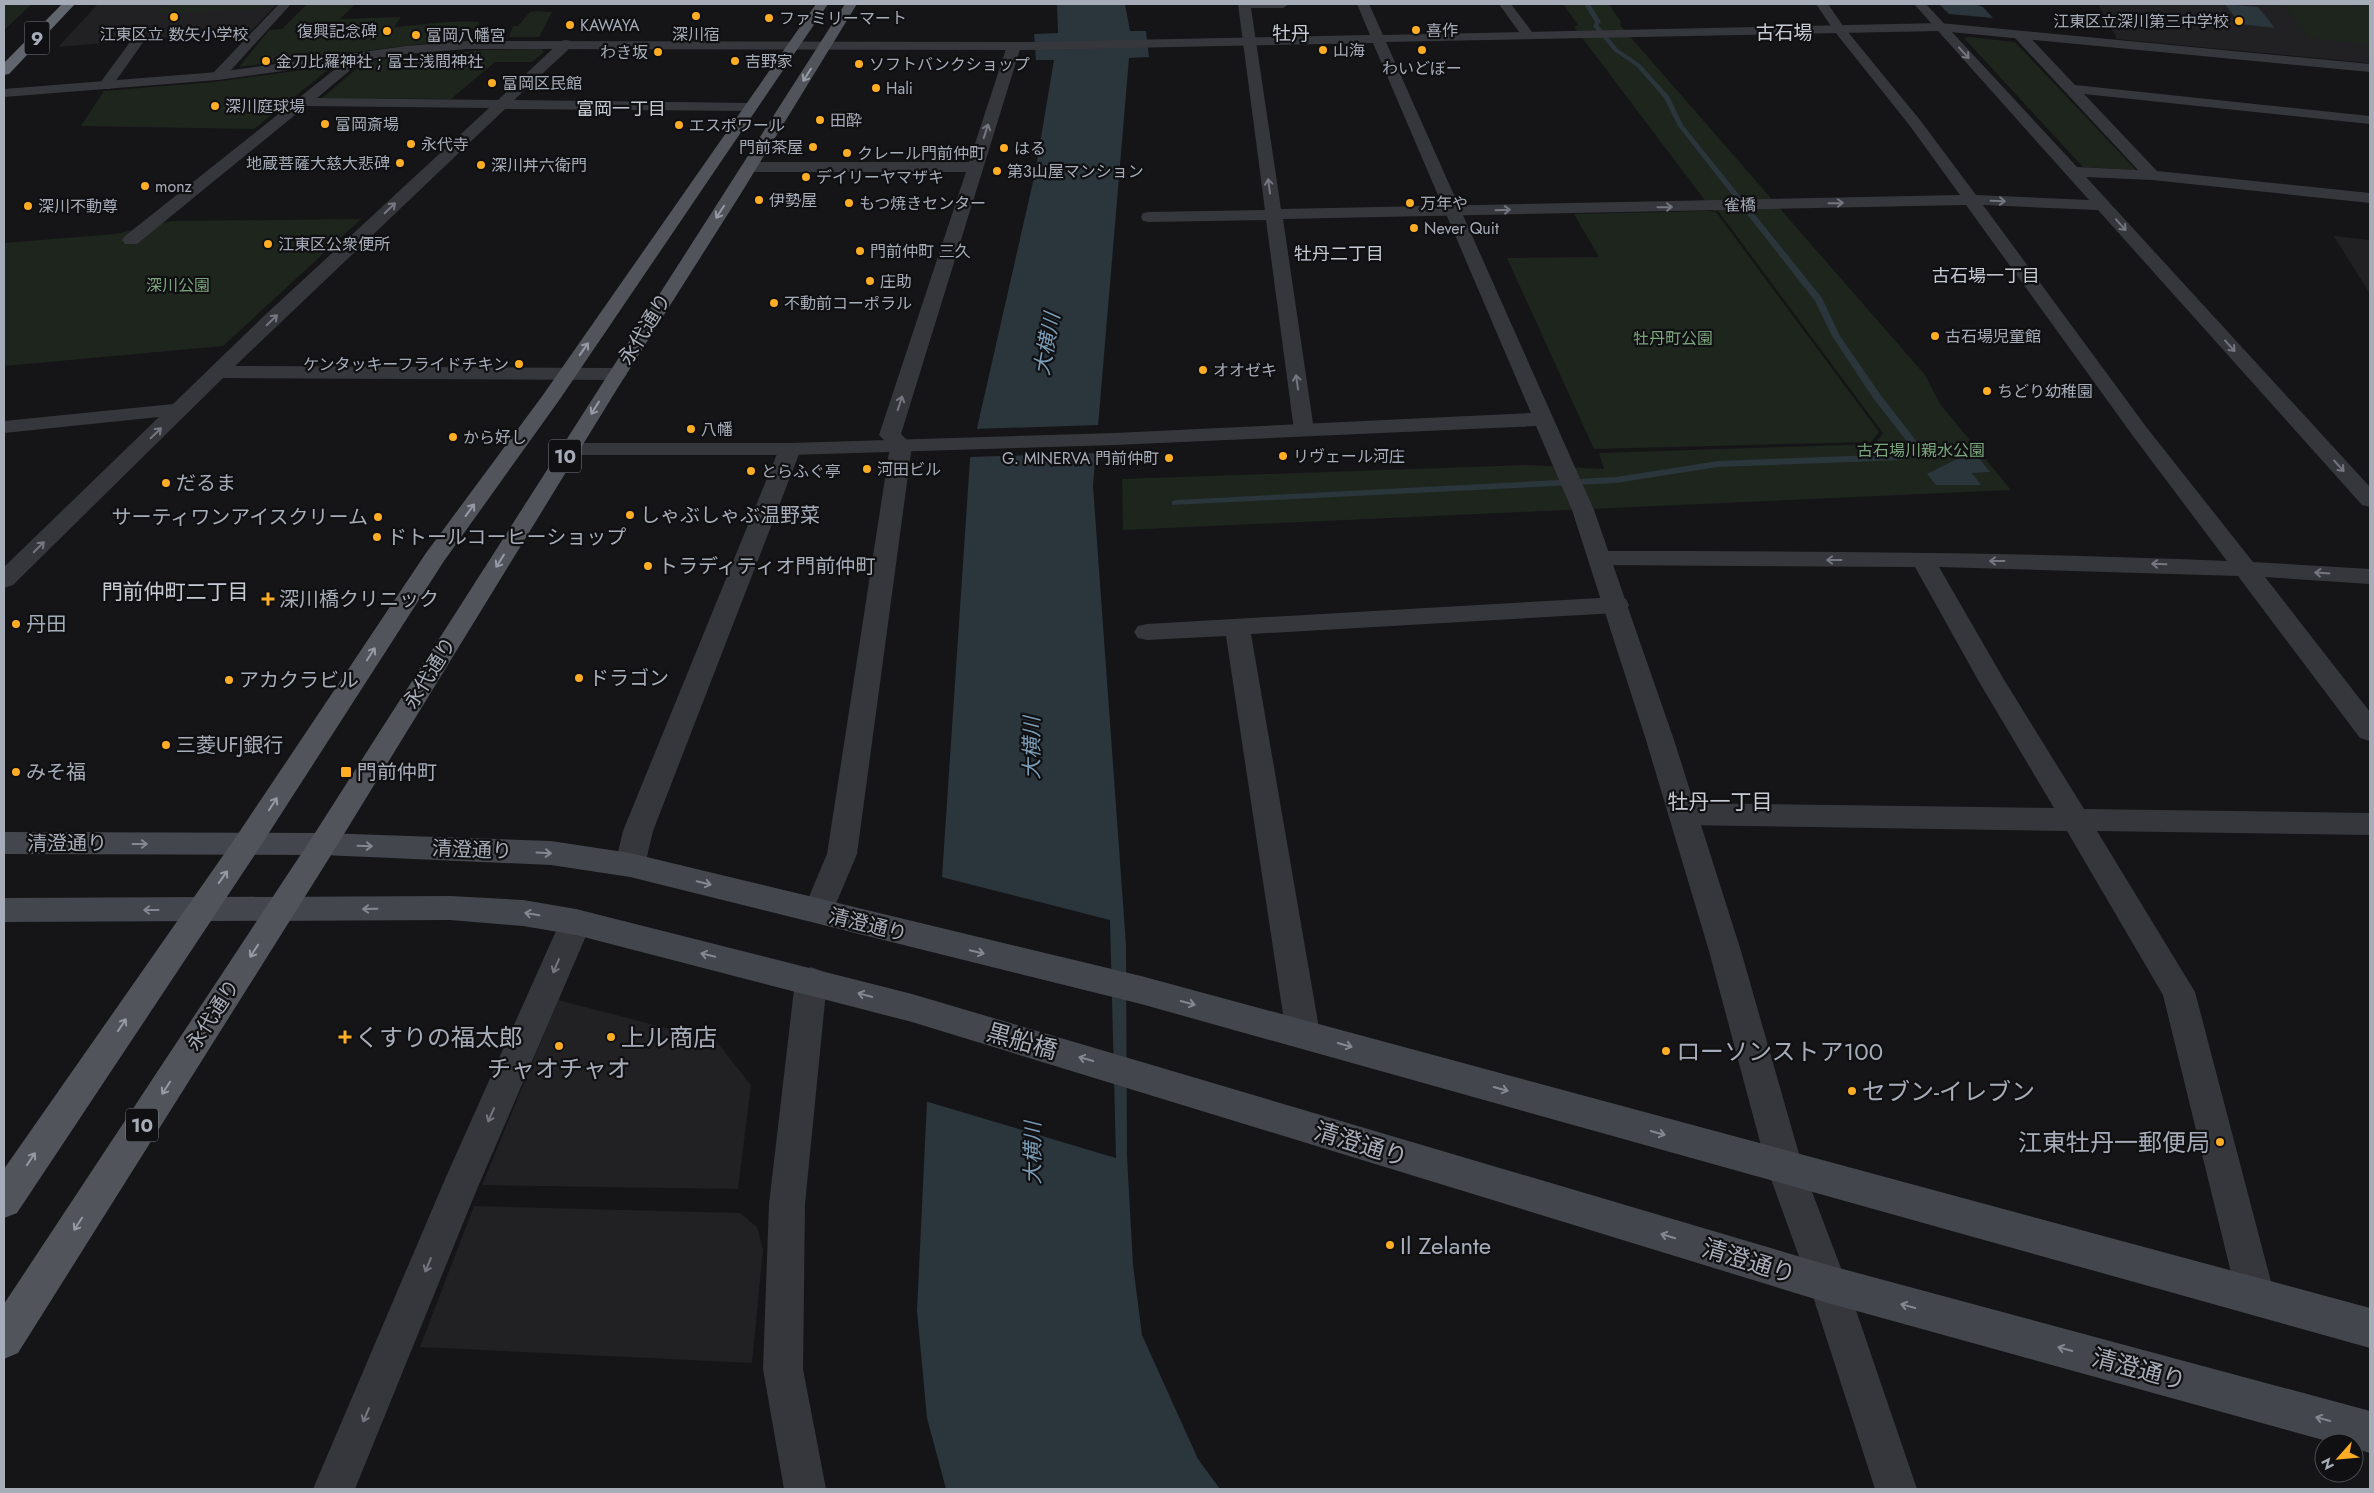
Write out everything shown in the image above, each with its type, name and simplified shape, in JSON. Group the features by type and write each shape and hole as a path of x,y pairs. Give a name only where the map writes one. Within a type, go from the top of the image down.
{"highway":[{"name":"9","path":"4,71 69,4"},
{"path":"30,45 61,25 82,4"}],"main road":[{"name":"永代通り","path":"4,1200 246,845 434,558 550,400 566,373 822,4"},
{"name":"永代通り","path":"4,1339 323,844 569,448 732,195 748,166 851,4"},
{"name":"清澄通り","path":"4,843 323,844 550,853 630,865 930,940 1141,990 1303,1034"},
{"path":"4,910 450,908 523,913 576,922 811,981"},
{"name":"黒船橋","path":"811,981 912,1008 1133,1073"},
{"path":"1303,1034 2370,1328"},
{"name":"清澄通り","path":"1133,1073 1828,1284 2370,1432"}],"street":[{"path":"218,76 285,4"},
{"path":"1283,4 1245,4 1304,430"},
{"path":"1364,4 1563,460 1583,510 1617,605 1725,952 1785,1168 1828,1284 1896,1489"},
{"path":"1505,4 1529,36"},
{"path":"1822,4 1839,29 1914,123 2140,432 2370,731"},
{"path":"1920,4 2370,500"},
{"path":"4,93 218,76 467,45 825,44 1020,46 1940,27 2370,69"},
{"path":"2020,35 2152,175"},
{"path":"104,86 138,42"},
{"path":"4,580 180,409 500,104 566,44"},
{"path":"901,445 890,435 974,167 1020,46"},
{"path":"131,240 265,130 305,102 359,57"},
{"path":"2072,89 2370,120"},
{"path":"305,102 750,107"},
{"path":"748,166 974,167"},
{"path":"2073,172 2152,175 2370,198"},
{"name":"雀橋","path":"1149,217 1969,200 2102,205"},
{"path":"219,372 617,374"},
{"path":"4,428 180,409"},
{"path":"569,448 790,449 957,442 1107,439 1545,419"},
{"path":"818,912 842,854 901,445"},
{"path":"630,865 642,822 790,449"},
{"path":"1600,558 2067,561 2244,568 2370,576"},
{"path":"1923,560 1990,680 2179,992 2256,1297"},
{"path":"1147,632 1617,605"},
{"path":"1237,627 1303,1034"},
{"path":"1682,814 2370,824"},
{"path":"334,1489 459,1189 576,922"},
{"path":"804,1489 783,1370 787,1204 811,981"}],"shaded area":[{"name":"江東区立 数矢小学校","path":"98,4 277,4 251,31 58,47"},
{"name":"江東区立深川第三中学校","path":"2098,4 2370,4 2370,63 2117,39"},
{"path":"2334,236 2370,240 2370,294"},
{"path":"558,1000 716,1041 751,1085 738,1189 482,1185"},
{"path":"474,1206 740,1213 757,1227 763,1250 752,1363 420,1347"}],"green space":[{"path":"4,4 32,4 4,30"},
{"path":"165,4 271,4 266,8 156,14"},
{"path":"307,4 377,4 354,5 340,19 401,17 394,27 447,22 479,22 477,28 441,33 436,42 239,67 269,30 282,29"},
{"name":"古石場川親水公園","path":"1563,4 1609,4 1621,22 1620,25 1925,375 1940,404 2011,490 1123,530 1122,479 1527,465 1604,469 1599,453 1875,444 1883,433 1718,211 1713,211 1574,27 1578,25"},
{"path":"2282,4 2370,6 2370,44 2310,38"},
{"path":"530,12 552,12 539,37 509,37 513,26 518,26"},
{"path":"1964,38 2015,42 2136,170 2083,167"},
{"path":"541,49 544,52 532,62 495,62 451,99 322,98 366,61 484,50"},
{"path":"333,66 254,129 81,126 104,91 214,82"},
{"name":"牡丹町公園","path":"1716,212 1879,432 1871,442 1594,449 1507,258 1599,257 1574,214"},
{"name":"深川公園","path":"361,219 223,346 4,366 4,243 115,234 172,221"}],"water":[{"name":"大横川","path":"1057,4 1125,4 1130,31 1146,31 1149,57 1129,58 1093,486 1126,945 1127,1156 1133,1265 1142,1335 1198,1459 1220,1489 946,1489 927,1418 917,1311 927,1101 970,459 1035,173 1054,60 1036,60 1034,34 1058,33"},
{"path":"1939,4 1975,4 1983,7 1993,18 1949,14"},
{"path":"2225,4 2258,7 2275,28 2240,24"},
{"path":"1977,456 1990,472 1972,473 1981,485 1936,485 1927,474 1961,457"}],"pier":[{"path":"1100,425 1098,453 968,457 974,429"},
{"path":"941,877 1110,920 1116,1158 925,1101"}],"waterway":[{"path":"1176,503 1616,480 1718,464 1902,457 1914,444 1876,396 1836,336 1819,300 1680,125 1667,97 1638,65 1616,50 1595,25 1598,22 1587,4"}],"place":[{"name":"深川宿","path":"696,16"},
{"name":"江東区立 数矢小学校","path":"174,17"},
{"name":"ファミリーマート","path":"769,18"},
{"name":"江東区立深川第三中学校","path":"2239,21"},
{"name":"KAWAYA","path":"570,25"},
{"name":"喜作","path":"1416,30"},
{"name":"復興記念碑","path":"387,31"},
{"name":"富岡八幡宮","path":"416,35"},
{"name":"山海","path":"1323,50"},
{"name":"わいどぼー","path":"1422,50"},
{"name":"わき坂","path":"658,52"},
{"name":"金刀比羅神社 ; 富士浅間神社","path":"266,61"},
{"name":"吉野家","path":"735,61"},
{"name":"ソフトバンクショップ","path":"859,64"},
{"name":"富岡区民館","path":"492,83"},
{"name":"Hali","path":"876,88"},
{"name":"深川庭球場","path":"215,106"},
{"name":"田酔","path":"820,120"},
{"name":"富岡斎場","path":"325,124"},
{"name":"エスポワール","path":"679,125"},
{"name":"永代寺","path":"411,144"},
{"name":"門前茶屋","path":"813,147"},
{"name":"はる","path":"1004,148"},
{"name":"クレール門前仲町","path":"847,153"},
{"name":"地蔵菩薩大慈大悲碑","path":"400,163"},
{"name":"深川丼六衛門","path":"481,165"},
{"name":"第3山屋マンション","path":"997,171"},
{"name":"デイリーヤマザキ","path":"806,177"},
{"name":"monz","path":"145,186"},
{"name":"伊勢屋","path":"759,200"},
{"name":"もつ焼きセンター","path":"849,203"},
{"name":"万年や","path":"1410,203"},
{"name":"深川不動尊","path":"28,206"},
{"name":"Never Quit","path":"1414,228"},
{"name":"江東区公衆便所","path":"268,244"},
{"name":"門前仲町 三久","path":"860,251"},
{"name":"庄助","path":"870,281"},
{"name":"不動前コーポラル","path":"774,303"},
{"name":"古石場児童館","path":"1935,336"},
{"name":"ケンタッキーフライドチキン","path":"519,364"},
{"name":"オオゼキ","path":"1203,370"},
{"name":"ちどり幼稚園","path":"1987,391"},
{"name":"八幡","path":"691,429"},
{"name":"から好し","path":"453,437"},
{"name":"リヴェール河庄","path":"1283,456"},
{"name":"G. MINERVA 門前仲町","path":"1169,458"},
{"name":"河田ビル","path":"867,469"},
{"name":"とらふぐ亭","path":"751,471"},
{"name":"だるま","path":"166,483"},
{"name":"しゃぶしゃぶ温野菜","path":"630,515"},
{"name":"サーティワンアイスクリーム","path":"378,517"},
{"name":"ドトールコーヒーショップ","path":"377,537"},
{"name":"トラディティオ門前仲町","path":"648,566"},
{"name":"深川橋クリニック","path":"268,599"},
{"name":"丹田","path":"16,624"},
{"name":"ドラゴン","path":"579,678"},
{"name":"アカクラビル","path":"229,680"},
{"name":"三菱UFJ銀行","path":"166,745"},
{"name":"みそ福","path":"16,772"},
{"name":"門前仲町","path":"346,772"},
{"name":"くすりの福太郎","path":"345,1037"},
{"name":"上ル商店","path":"611,1037"},
{"name":"チャオチャオ","path":"559,1046"},
{"name":"ローソンストア100","path":"1666,1051"},
{"name":"セブン-イレブン","path":"1852,1091"},
{"name":"江東牡丹一郵便局","path":"2220,1142"},
{"name":"Il Zelante","path":"1390,1245"}],"district":[{"name":"古石場","path":"1784,32"},
{"name":"牡丹","path":"1291,33"},
{"name":"富岡一丁目","path":"621,109"},
{"name":"牡丹二丁目","path":"1339,254"},
{"name":"古石場一丁目","path":"1986,276"},
{"name":"門前仲町二丁目","path":"175,592"},
{"name":"牡丹一丁目","path":"1720,802"}]}
